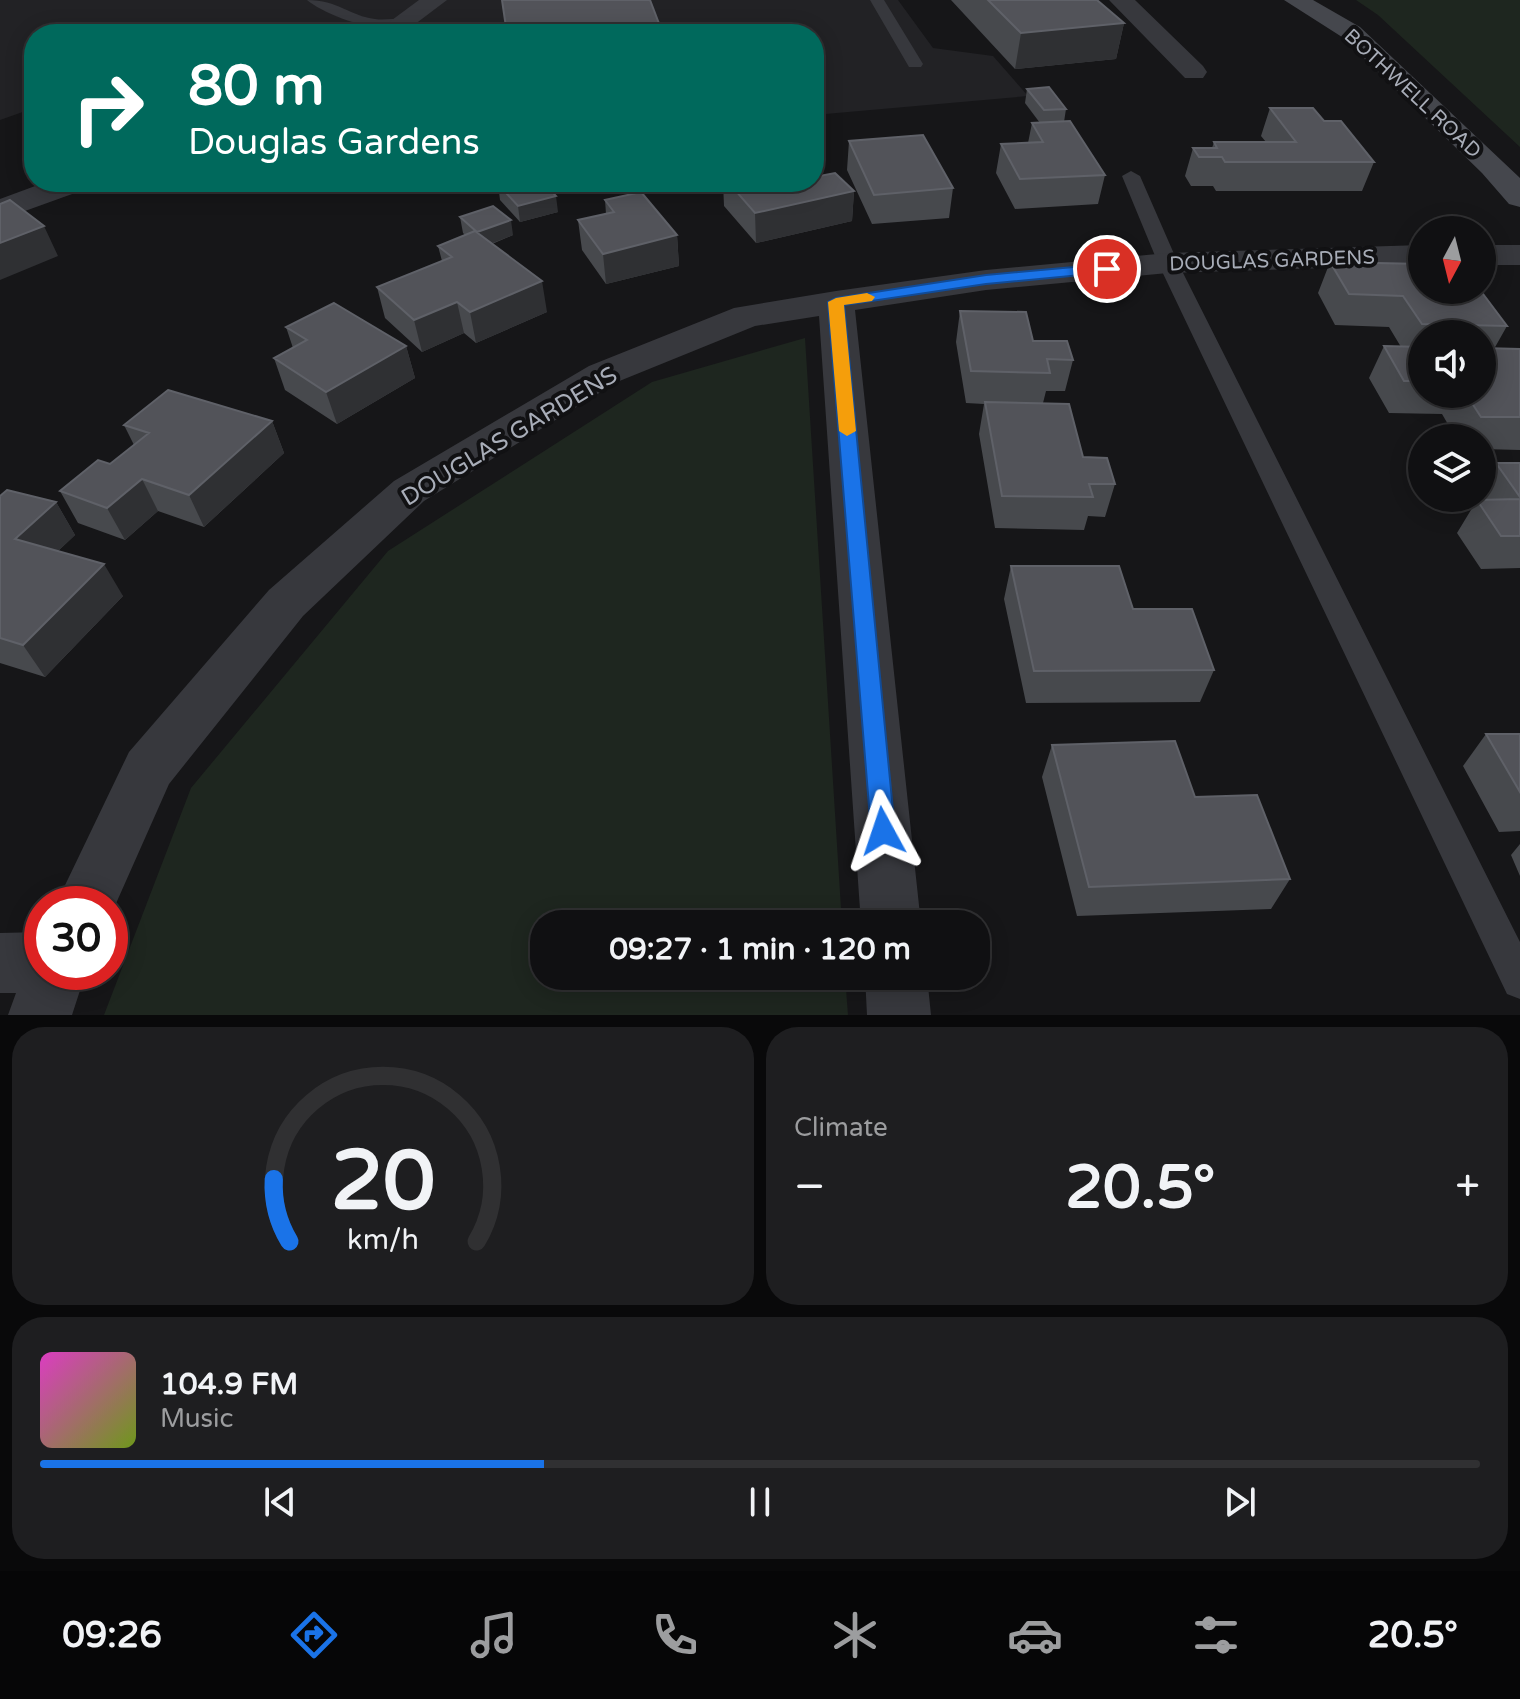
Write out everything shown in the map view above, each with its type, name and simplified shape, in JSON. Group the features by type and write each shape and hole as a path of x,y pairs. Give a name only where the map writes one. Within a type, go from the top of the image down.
{"main road":[{"name":"BOTHWELL ROAD","path":"1296,0 1351,32 1493,167 1520,197"}],"street":[{"path":"400,24 435,0"},
{"path":"1121,0 1194,72"},
{"path":"0,210 48,192"},
{"name":"DOUGLAS GARDENS","path":"94,886 148,769 286,603 409,491 603,374 747,316 836,302 986,280 1168,263 1408,255"},
{"path":"1496,255 1520,255"},
{"path":"836,302 890,910"},
{"path":"0,963 24,962"},
{"path":"40,1015 49,990"},
{"path":"897,990 899,1015"}],"lane":[{"path":"314,0 372,24"},
{"path":"877,0 915,64"},
{"path":"1131,176 1168,263 1520,981"}],"shaded area":[{"path":"0,0 898,0 933,48 993,56 1028,96 824,114 824,24 24,24 24,112 0,120"},
{"path":"1356,0 1520,0 1520,147 1378,15"},
{"path":"805,338 841,910 530,910 530,990 846,990 848,1015 104,1015 114,990 128,990 128,952 191,788 388,551 652,382"}],"building":[{"path":"502,0 650,0 659,24 506,24"},
{"path":"988,0 1097,0 1124,23 1021,33"},
{"path":"1049,87 1066,109 1044,110 1027,89"},
{"path":"1270,108 1313,108 1324,121 1341,121 1374,162 1225,162 1222,157 1199,157 1193,148 1217,148 1214,142 1296,142"},
{"path":"1070,121 1105,175 1020,179 1001,144 1043,142 1032,123"},
{"path":"923,135 953,188 874,195 849,141"},
{"path":"835,173 854,191 755,213 737,192 824,192 824,175"},
{"path":"505,192 552,192 556,196 518,206"},
{"path":"641,192 677,235 603,254 578,220 614,212 605,200"},
{"path":"10,200 44,226 0,243 0,204"},
{"path":"493,206 511,220 477,232 460,217"},
{"path":"475,231 542,281 470,312 457,302 414,320 377,287 452,257 438,246"},
{"path":"1330,262 1408,264 1408,303 1403,296 1349,294"},
{"path":"334,303 406,346 326,392 274,358 307,340 286,327"},
{"path":"1408,304 1490,304 1507,326 1496,326 1496,320 1419,320"},
{"path":"960,311 1026,312 1033,341 1067,341 1073,360 1047,359 1050,373 971,371"},
{"path":"1384,346 1408,347 1408,381 1404,381"},
{"path":"1496,348 1520,349 1520,417 1481,417 1475,408 1496,408"},
{"path":"168,390 272,421 189,495 142,479 107,508 60,491 98,460 110,464 149,433 124,425"},
{"path":"985,402 1069,404 1083,457 1107,458 1115,484 1089,484 1093,497 1002,496"},
{"path":"1496,463 1520,463 1520,497"},
{"path":"7,490 56,502 15,539 104,564 23,645 0,638 0,496"},
{"path":"1520,499 1520,536 1501,536 1485,512 1496,512 1496,500"},
{"path":"1011,566 1119,566 1133,609 1192,609 1214,670 1034,671"},
{"path":"1486,734 1520,734 1520,792"},
{"path":"1175,741 1195,797 1257,795 1290,879 1089,887 1052,745"}],"slow traffic":[{"path":"847,431 836,302 867,297"}],"route":[{"path":"883,831 836,302 986,280 1107,269"}]}
